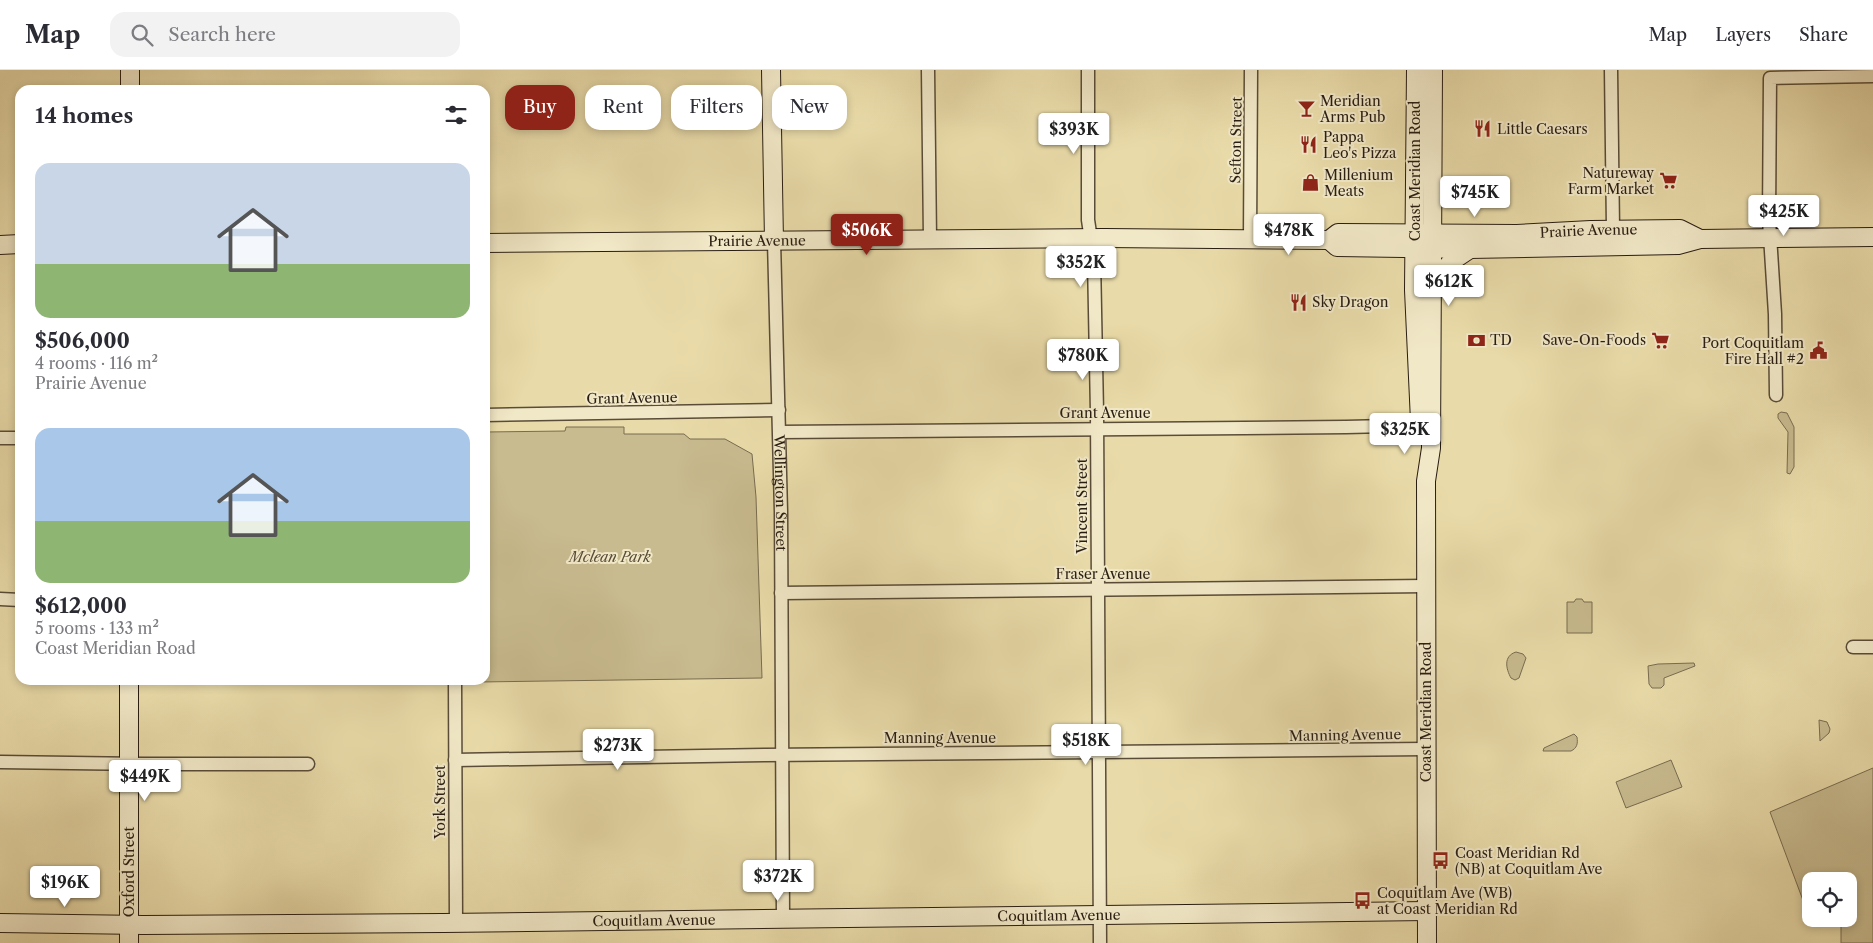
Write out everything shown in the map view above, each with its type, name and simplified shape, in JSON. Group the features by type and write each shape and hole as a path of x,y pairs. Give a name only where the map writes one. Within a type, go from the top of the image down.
{"main road":[{"path":"130,70 130,85"},
{"name":"Wellington Street","path":"771,70 774,240"},
{"name":"Coast Meridian Road","path":"1416,70 1414,308 1426,425 1431,448 1426,481 1427,943"},
{"name":"Coast Meridian Road","path":"1426,425 1432,283 1434,70"},
{"name":"Prairie Avenue","path":"490,243 1091,238 1329,240 1338,233 1432,241 1613,229 1680,230 1700,239"},
{"name":"Prairie Avenue","path":"1432,241 1470,249 1678,245 1700,239 1873,237"},
{"path":"0,245 15,244"},
{"path":"1432,283 1452,261 1470,249"},
{"name":"Oxford Street","path":"129,943 130,685"},
{"name":"Coquitlam Avenue","path":"0,923 129,925 456,923 1427,911"}],"street":[{"path":"928,70 930,240"},
{"name":"Vincent Street","path":"1088,70 1088,220 1094,259 1097,428 1100,943"},
{"name":"Sefton Street","path":"1250,239 1251,70"},
{"path":"1611,70 1613,229"},
{"path":"1776,395 1775,314 1770,238 1770,78 1873,76"},
{"name":"Wellington Street","path":"774,240 780,432 783,918"},
{"name":"Grant Avenue","path":"490,415 779,410"},
{"name":"Grant Avenue","path":"780,432 1426,425"},
{"path":"0,438 15,438"},
{"name":"Fraser Avenue","path":"781,593 1426,586"},
{"path":"0,599 15,600"},
{"path":"1853,647 1873,647"},
{"name":"York Street","path":"455,685 456,923"},
{"name":"Manning Avenue","path":"455,760 1426,749"},
{"path":"0,762 308,764"}],"green space":[{"path":"1781,412 1787,413 1794,427 1794,467 1790,474 1787,473 1788,432 1778,418 1778,414"},
{"name":"Mclean Park","path":"566,427 624,427 624,434 684,434 690,439 725,439 752,454 756,497 762,678 490,682 490,432 565,431"},
{"path":"1576,599 1592,602 1592,633 1567,633 1567,602 1574,602"},
{"path":"1516,652 1523,654 1526,658 1519,678 1515,680 1509,674 1507,660 1509,656"},
{"path":"1694,663 1695,666 1664,678 1664,685 1661,688 1652,688 1649,684 1648,666"},
{"path":"1819,720 1827,722 1830,729 1829,733 1820,741"},
{"path":"1574,734 1577,737 1575,749 1571,751 1543,751 1544,748"},
{"path":"1671,760 1682,787 1626,808 1616,782"},
{"path":"1873,768 1873,943 1841,943 1841,927 1857,927 1857,872 1802,872 1802,898 1770,812"}],"place":[{"name":"Meridian Arms Pub","path":"1306,109"},
{"name":"Little Caesars","path":"1483,129"},
{"name":"Pappa Leo's Pizza","path":"1309,145"},
{"name":"Natureway Farm Market","path":"1668,181"},
{"name":"Millenium Meats","path":"1310,183"},
{"name":"Sky Dragon","path":"1298,302"},
{"name":"TD","path":"1476,340"},
{"name":"Save-On-Foods","path":"1660,340"},
{"name":"Port Coquitlam Fire Hall #2","path":"1818,351"},
{"name":"Coast Meridian Rd (NB) at Coquitlam Ave","path":"1441,861"},
{"name":"Coquitlam Ave (WB) at Coast Meridian Rd","path":"1363,901"}]}
